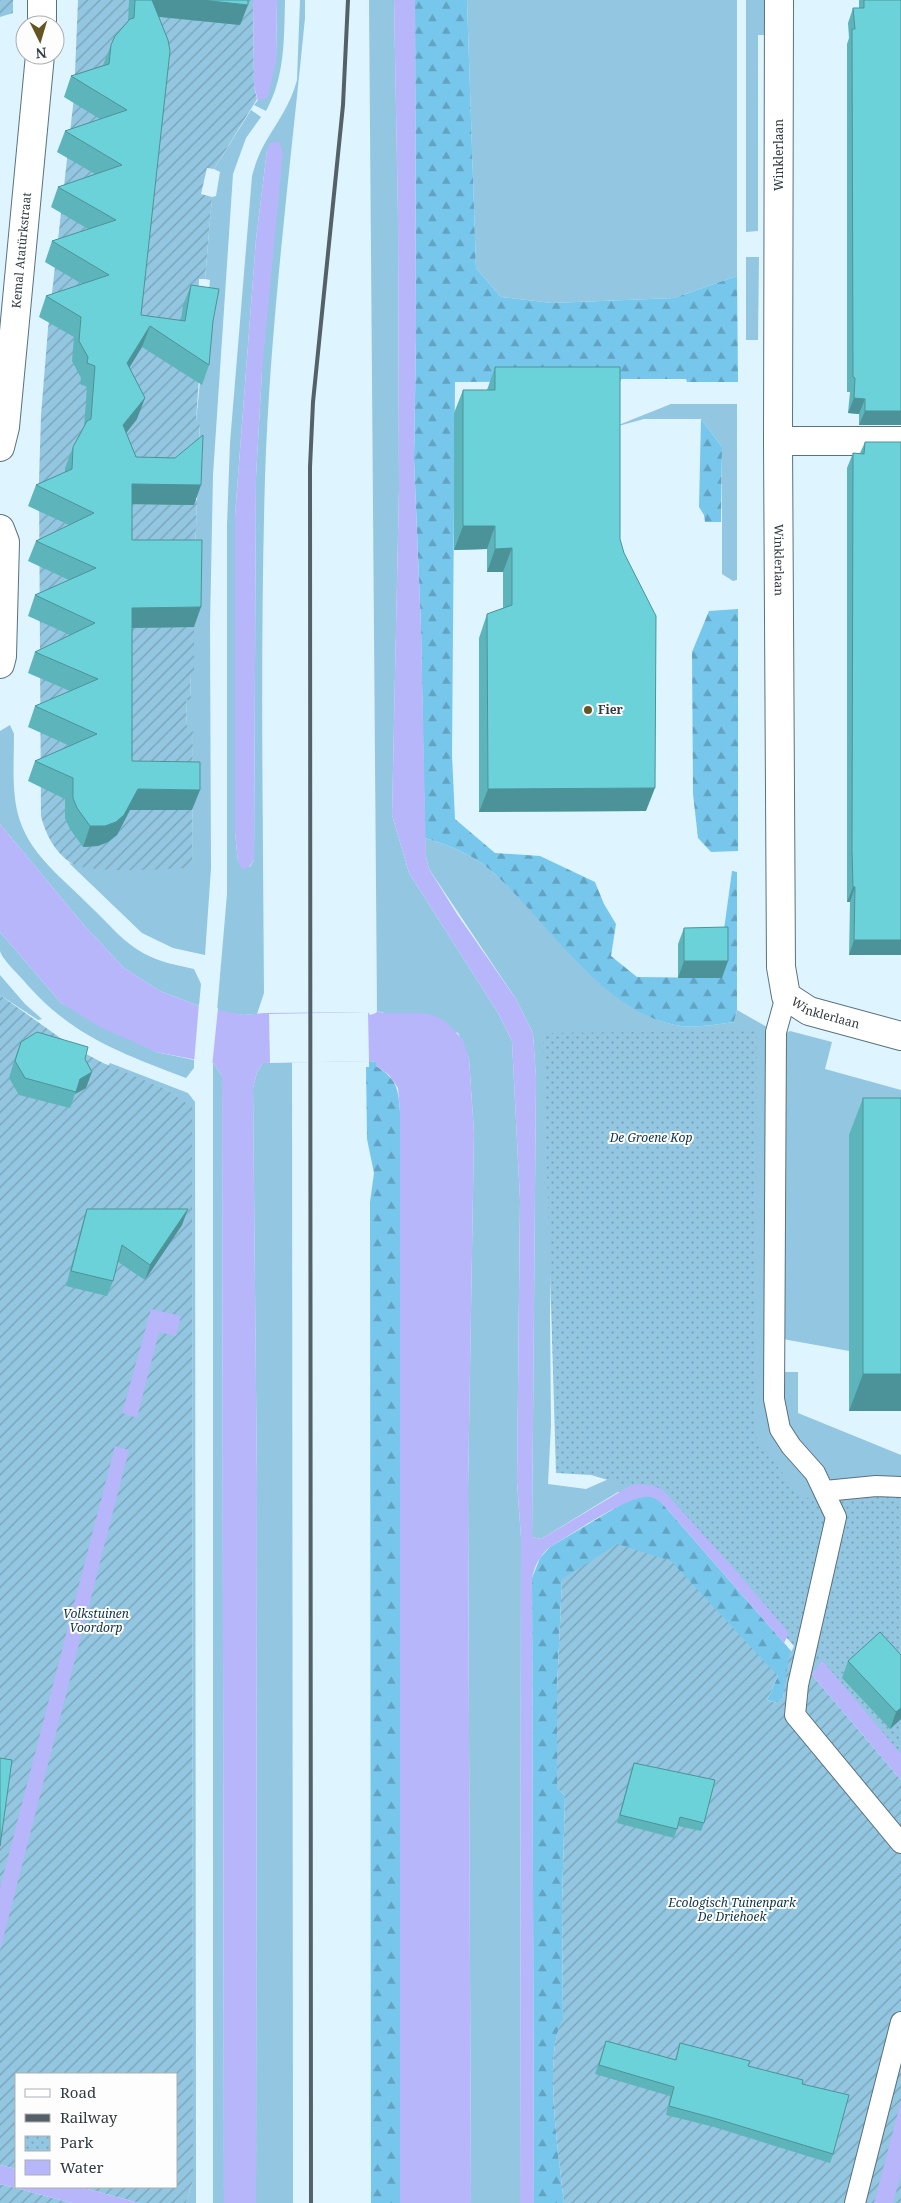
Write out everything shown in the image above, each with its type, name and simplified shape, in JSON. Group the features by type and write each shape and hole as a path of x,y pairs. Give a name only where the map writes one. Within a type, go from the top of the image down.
{"street":[{"path":"42,0 42,15"},
{"name":"Winklerlaan","path":"780,0 778,441 781,967 786,996 809,1011 901,1036"},
{"name":"Kemal Atatürkstraat","path":"0,447 5,428 39,65"},
{"path":"778,441 901,441"},
{"path":"0,529 5,542 2,656 0,664"}],"lane":[{"path":"786,996 776,1032 774,1398 780,1429 791,1446 815,1473 825,1490 836,1517 804,1659 794,1715 901,1842"},
{"path":"825,1490 876,1486 901,1487"},
{"path":"855,2203 901,2022"}],"green space":[{"path":"0,0 13,0 13,13 0,17"},
{"path":"78,0 253,0 254,86 257,99 214,169 207,168 201,194 212,197 205,279 199,279 199,378 196,421 200,422 197,485 191,500 197,500 194,578 194,673 190,674 191,700 186,700 187,727 193,727 192,868 111,870 81,867 71,863 60,854 48,836 41,816 39,482 41,415 48,329 74,97"},
{"path":"277,0 285,0 282,57 277,85 266,111 254,105 276,61"},
{"path":"300,0 305,0 305,18 271,363 265,478 262,671 264,993 257,1014 244,1015 217,1011 227,894 227,525 230,443 252,176 261,151 287,105 297,80","holes":["267,150 262,371 256,477 254,860 250,867 238,862 235,833 235,516 256,239"]},
{"path":"369,0 394,0 398,218 399,488 392,815 409,873 498,1013 512,1041 520,1200 517,1482 521,1538 520,2203 471,2203 468,1490 474,1133 469,1058 458,1033 377,1011"},
{"path":"415,0 467,0 476,268 501,297 552,303 674,298 737,276 738,382 687,382 686,379 621,379 621,381 455,382 452,755 455,819 495,853 540,856 595,882 604,904 616,924 611,956 637,977 721,978 722,944 732,871 737,872 737,1010 734,1022 701,1026 681,1026 652,1018 626,1004 577,961 489,869 474,858 458,850 425,838 421,628 414,459 416,336"},
{"path":"467,0 737,0 737,276 674,298 552,303 501,297 476,268"},
{"path":"746,0 768,0 768,35 758,35 758,231 746,232"},
{"path":"251,110 261,117 246,138 233,174 213,475 210,625 211,868 205,955 173,948 142,933 69,863 98,869 192,867 193,728 187,727 186,700 191,699 190,673 194,673 194,578 200,423 196,422 210,280 205,279 212,197 216,196 220,172 214,169"},
{"path":"746,257 759,257 758,340 746,340"},
{"path":"671,404 737,404 737,580 733,581 722,574 722,447 701,419 644,419 611,428"},
{"path":"701,419 722,447 721,522 705,522 704,515 699,507"},
{"path":"738,609 738,851 711,852 698,838 693,794 692,652 709,611"},
{"path":"10,725 14,734 14,778 17,811 33,846 51,868 129,944 155,959 194,969 201,984 199,1006 160,991 124,968 83,924 0,824 0,731"},
{"path":"425,838 458,850 474,858 489,869 601,984 627,1003 653,1018 681,1026 700,1026 734,1022 737,1010 767,1027 767,1406 819,1496 813,1578 552,1169 551,1425 548,1484 586,1489 620,1474 682,1510 618,1492 541,1539 532,1537 536,1078 533,1033 516,999 429,869"},
{"path":"0,932 61,1003 156,1052 194,1060 194,1068 186,1078 98,1041 60,1016 42,1000 1,954"},
{"path":"0,975 25,1004 42,1019 38,1020 0,995"},
{"name":"Volkstuinen Voordorp","path":"0,995 73,1047 103,1063 166,1089 192,1107 193,2181 186,2203 139,2203 84,2188 178,2188 178,2073 15,2073 15,2169 0,2165"},
{"name":"De Groene Kop","path":"757,1031 755,1435 801,1499 901,1480 901,1764 774,1624 663,1496 591,1475 556,1473 543,1033"},
{"path":"790,1031 832,1042 825,1069 901,1090 901,1125 849,1136 849,1351 783,1339 784,1034"},
{"path":"369,1061 377,1062 376,1066 392,1080 397,1090 400,1111 400,2203 371,2203 370,1202 374,1173 367,1139 366,1067 369,1067"},
{"path":"292,1062 293,2203 256,2203 257,1484 253,1088 257,1072 263,1063"},
{"path":"110,1063 188,1093 195,1102 196,2203 186,2203 193,2181 192,1108 166,1089 108,1066"},
{"path":"213,1063 222,1076 224,2203 213,2203"},
{"path":"784,1372 798,1372 798,1413 901,1455 901,1478 831,1480 802,1448 789,1427 785,1407"},
{"path":"649,1496 659,1500 792,1652 783,1698 778,1703 767,1700 778,1676 562,1579 557,1690 557,1788 565,1796 562,1905 563,2021 557,2036 553,2081 556,2136 564,2203 534,2203 532,1578 540,1558 550,1547 632,1498"},
{"name":"Ecologisch Tuinenpark De Driehoek","path":"617,1544 671,1561 778,1676 767,1700 777,1703 783,1698 789,1656 796,1642 814,1662 817,1659 822,1660 812,1675 901,1780 901,2203 564,2203 556,2136 553,2081 557,2035 563,2020 562,1905 565,1796 557,1788 557,1690 562,1579"},
{"path":"0,2184 72,2203 0,2203"}],"water":[{"path":"253,0 277,0 276,61 268,97 258,101 254,86"},
{"path":"394,0 415,0 416,336 414,459 421,628 426,857 429,869 457,914 516,999 533,1033 536,1078 532,1537 541,1539 628,1487 635,1484 652,1485 663,1490 789,1633 784,1643 668,1510 660,1502 650,1497 629,1502 600,1516 550,1547 543,1553 536,1565 532,1578 534,2203 520,2203 521,1538 517,1482 520,1200 512,1041 498,1013 409,873 392,815 399,488 398,218"},
{"path":"279,141 283,153 262,371 256,477 254,860 248,868 242,869 238,862 235,833 235,516 256,239 267,150 270,143"},
{"path":"0,824 83,924 124,968 160,991 199,1006 244,1015 264,1013 368,1012 370,1015 377,1011 383,1013 420,1013 432,1015 445,1021 463,1040 469,1058 474,1133 468,1490 471,2203 400,2203 400,1112 398,1088 389,1075 376,1066 376,1062 369,1061 263,1063 257,1072 253,1088 257,1484 256,2203 224,2203 222,1076 213,1063 156,1052 100,1027 61,1003 0,932"},
{"path":"151,1309 181,1316 176,1336 159,1332 137,1418 122,1413"},
{"path":"115,1446 129,1450 0,1951 0,1888"},
{"path":"822,1660 901,1754 901,1780 812,1675"},
{"path":"901,2101 901,2174 893,2203 874,2203"},
{"path":"0,2165 15,2169 15,2188 0,2184"},
{"path":"15,2188 84,2188 139,2203 72,2203"}],"pier":[{"path":"199,1003 218,1008 212,1067 194,1063"},
{"path":"368,1012 369,1061 270,1063 269,1014"}],"building":[{"path":"135,0 152,0 168,40 170,51 141,315 185,321 191,285 219,289 213,321 209,365 150,326 127,363 145,398 123,425 136,457 175,458 203,435 201,485 132,484 132,540 202,540 201,607 132,608 132,761 200,762 200,790 138,789 124,815 116,822 105,826 90,826 77,808 73,798 73,778 35,761 97,734 35,706 98,679 35,652 95,623 35,595 96,568 36,541 94,513 36,485 72,469 73,447 87,421 91,419 95,366 87,363 88,357 79,341 81,317 46,296 109,275 52,241 116,220 58,187 122,165 65,131 127,110 71,76 109,64 111,45 115,36 130,19 134,18"},
{"path":"202,0 248,0 248,5"},
{"path":"864,0 901,0 901,411 865,411 865,399 854,398 852,29 855,29 853,8 864,8"},
{"path":"495,367 620,367 620,539 624,553 656,616 655,788 488,789 487,614 512,605 512,548 495,549 495,526 463,526 463,390 495,390"},
{"path":"865,442 901,442 901,940 854,940 855,887 853,887 852,851 853,453 864,454"},
{"path":"728,927 728,961 684,961 684,928"},
{"path":"37,1032 88,1047 85,1059 92,1072 80,1079 76,1092 25,1078 15,1061 21,1042"},
{"path":"863,1098 901,1098 901,1374 863,1374"},
{"path":"87,1209 188,1209 150,1265 122,1245 113,1281 71,1271"},
{"path":"880,1632 901,1655 901,1708 896,1712 848,1661"},
{"path":"0,1758 12,1760 0,1846"},
{"path":"634,1763 715,1780 704,1823 680,1817 677,1829 620,1815"},
{"path":"606,2041 676,2060 680,2043 750,2061 748,2066 803,2080 802,2084 849,2095 833,2154 669,2106 674,2087 599,2065"}],"railway":[{"path":"311,2203 310,467 313,402 343,105 348,0"}],"place":[{"name":"Fier","path":"588,710"}]}
